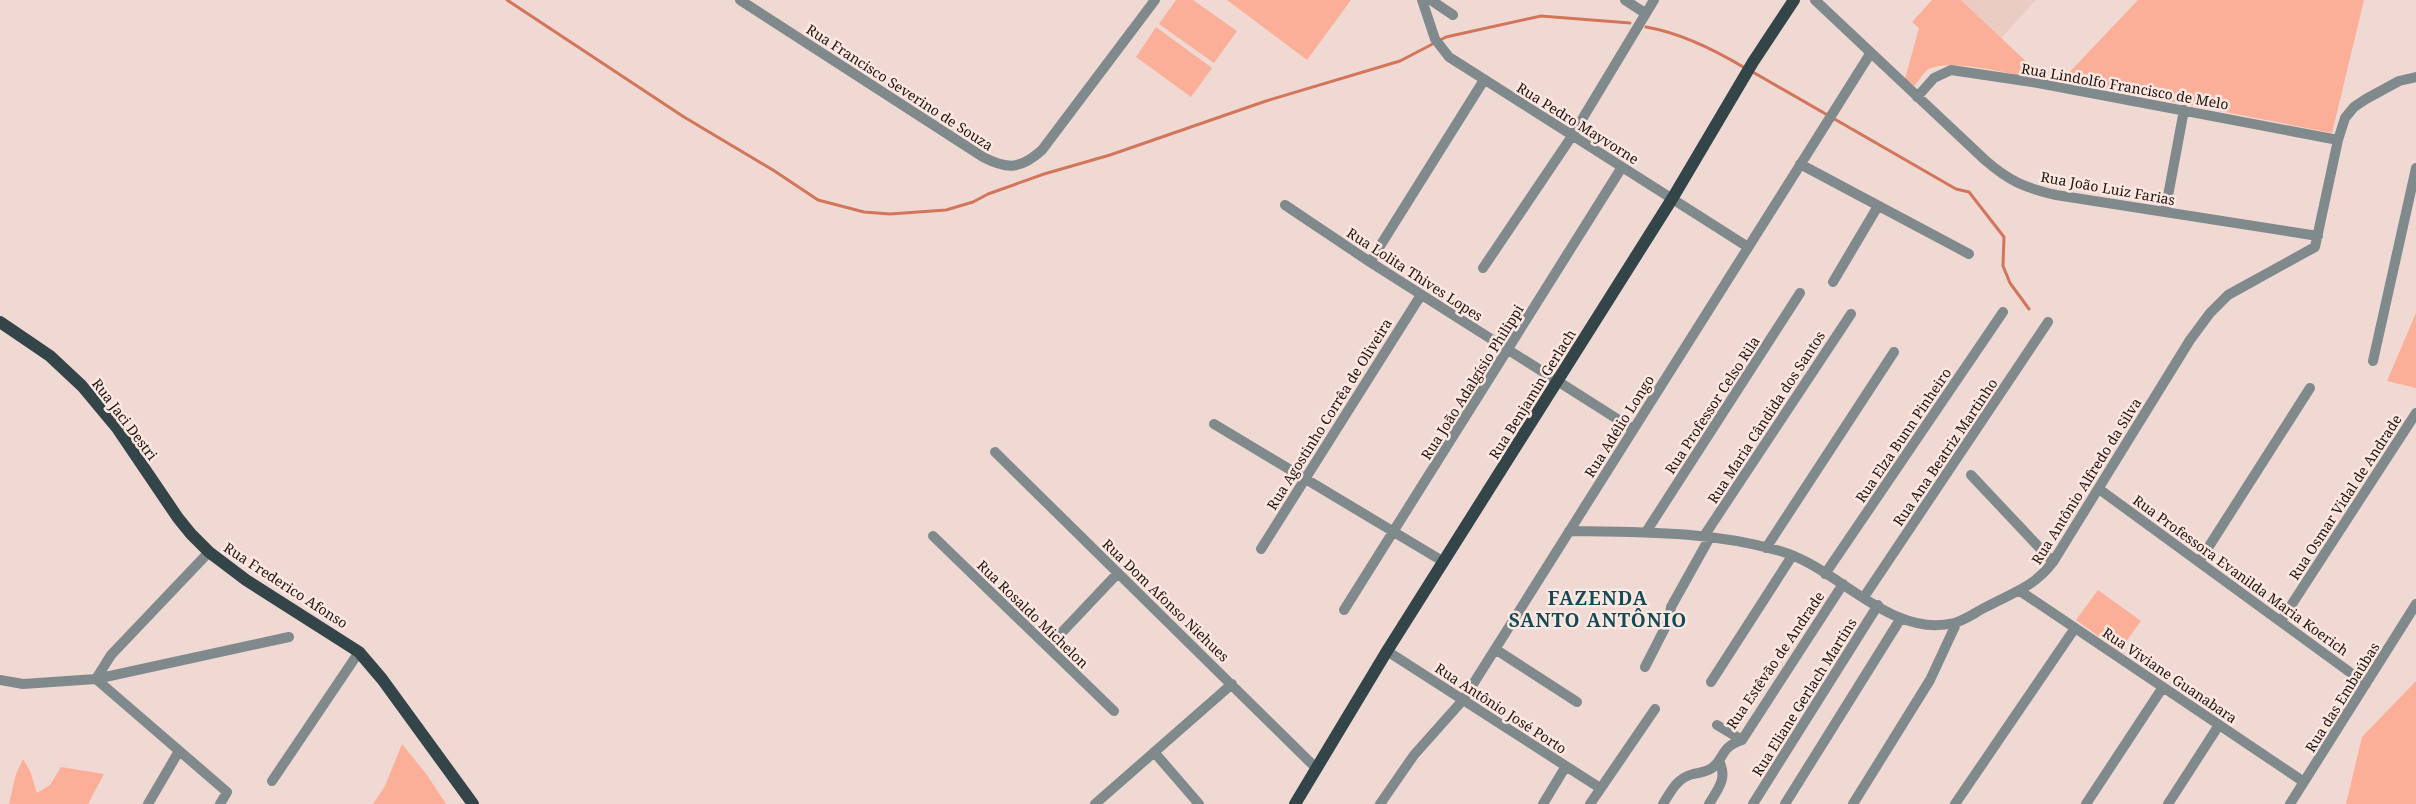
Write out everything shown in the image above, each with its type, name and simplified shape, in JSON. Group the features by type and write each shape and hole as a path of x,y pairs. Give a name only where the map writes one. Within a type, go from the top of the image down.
{"main road":[{"name":"Rua Benjamin Gerlach","path":"1295,804 1387,651 1672,199 1753,62 1794,0"},
{"name":"Rua Jaci Destri","path":"0,322 32,342 82,386 116,428 178,518 209,552"},
{"name":"Rua Frederico Afonso","path":"209,552 246,580 360,652 382,679 473,804"}],"street":[{"name":"Rua Francisco Severino de Souza","path":"740,0 982,157 998,165 1016,166 1030,160 1042,150 1155,0"},
{"name":"Rua Pedro Mayvorne","path":"1422,0 1435,39 1442,50 1484,80 1748,247"},
{"path":"1431,0 1453,15"},
{"path":"1625,0 1645,13"},
{"path":"1483,268 1572,136 1654,0"},
{"name":"Rua João Luiz Farias","path":"1815,0 1870,54 1997,171 2021,186 2056,195 2318,236"},
{"name":"Rua Adélio Longo","path":"1380,804 1420,748 1463,700 1870,54"},
{"name":"Rua Lindolfo Francisco de Melo","path":"1918,98 1934,78 1951,70 2032,82 2338,140"},
{"name":"Rua Antônio Alfredo da Silva","path":"1569,530 1707,536 1766,548 1792,556 1901,618 1928,625 1957,622 2020,591 2035,582 2052,562 2190,340 2210,312 2228,295 2315,247 2338,140 2345,118 2360,102 2390,85 2416,77"},
{"path":"1370,262 1484,80"},
{"path":"2165,212 2184,110"},
{"path":"1800,164 1969,254"},
{"name":"Rua João Adalgísio Philippi","path":"1344,610 1622,167"},
{"path":"2373,361 2416,168"},
{"name":"Rua Lolita Thives Lopes","path":"1285,205 1370,262 1633,428"},
{"path":"1833,282 1878,206"},
{"name":"Rua Agostinho Corrêa de Oliveira","path":"1261,549 1421,294"},
{"name":"Rua Professor Celso Rila","path":"1646,532 1800,294"},
{"name":"Rua Elza Bunn Pinheiro","path":"1826,574 2003,312"},
{"name":"Rua Maria Cândida dos Santos","path":"1645,667 1669,620 1671,607 1707,536 1851,314"},
{"name":"Rua Ana Beatriz Martinho","path":"1864,597 2048,322"},
{"path":"1766,548 1894,352"},
{"path":"2199,562 2310,388"},
{"name":"Rua Osmar Vidal de Andrade","path":"2281,622 2416,413"},
{"path":"1214,424 1444,562"},
{"name":"Rua Dom Afonso Niehues","path":"995,452 1316,768"},
{"path":"1971,475 2052,562"},
{"name":"Rua Professora Evanilda Maria Koerich","path":"2099,489 2366,684"},
{"name":"Rua Rosaldo Michelon","path":"932,536 1114,711"},
{"name":"Rua Frederico Afonso","path":"96,678 111,655 209,552"},
{"path":"1711,682 1792,556"},
{"path":"1048,647 1118,573"},
{"name":"Rua Estêvão de Andrade","path":"1663,804 1682,778 1710,769 1719,761 1723,750 1727,746 1742,740 1843,584"},
{"name":"Rua Viviane Guanabara","path":"2020,591 2304,782"},
{"name":"Rua das Embaúbas","path":"2290,804 2416,604"},
{"name":"Rua Eliane Gerlach Martins","path":"1753,804 1878,605"},
{"path":"1785,804 1901,618"},
{"path":"1852,804 1930,680 1957,622"},
{"path":"1955,804 2074,628"},
{"path":"0,680 23,684 96,678 289,637"},
{"path":"1495,649 1577,702"},
{"name":"Rua Antônio José Porto","path":"1387,651 1600,788"},
{"path":"272,781 360,652"},
{"path":"96,678 227,792 220,804"},
{"path":"1095,804 1232,684"},
{"path":"2086,804 2163,687"},
{"path":"1590,804 1655,708"},
{"path":"1718,725 1742,740"},
{"path":"2168,804 2219,725"},
{"path":"148,804 179,751"},
{"path":"1154,752 1199,804"},
{"path":"1708,804 1721,784 1724,774 1719,761"},
{"path":"1543,804 1566,766"}],"shaded area":[{"path":"1176,0 1193,0 1237,31 1214,63 1159,24"},
{"path":"1227,0 1351,0 1307,60"},
{"path":"1932,0 1961,0 2034,69 2027,77 1975,67 1946,65 1926,71 1914,86 1905,79 1919,28 1912,22"},
{"path":"1961,0 2036,0 2001,38"},
{"path":"2138,0 2364,0 2332,133 2062,80"},
{"path":"1156,27 1212,68 1191,97 1136,57"},
{"path":"2416,313 2416,388 2387,381"},
{"path":"2098,590 2141,621 2119,651 2076,620"},
{"path":"2416,681 2416,804 2346,804 2362,737"},
{"path":"402,744 427,775 446,804 373,804 385,786"},
{"path":"23,759 30,771 37,793 50,785 61,767 104,774 88,804 9,804 16,774"}],"waterway":[{"path":"507,0 684,117 773,170 818,200 864,212 890,214 946,210 973,202 988,194 1044,174 1110,155 1266,101 1400,61 1446,37 1541,16 1630,23"},
{"path":"1646,27 1672,33 1697,43 1745,68"},
{"path":"1751,71 1956,189 1969,192 2004,237 2003,266 2010,283 2029,309"}],"district":[{"name":"FAZENDA SANTO ANTÔNIO","path":"1598,609"}]}
